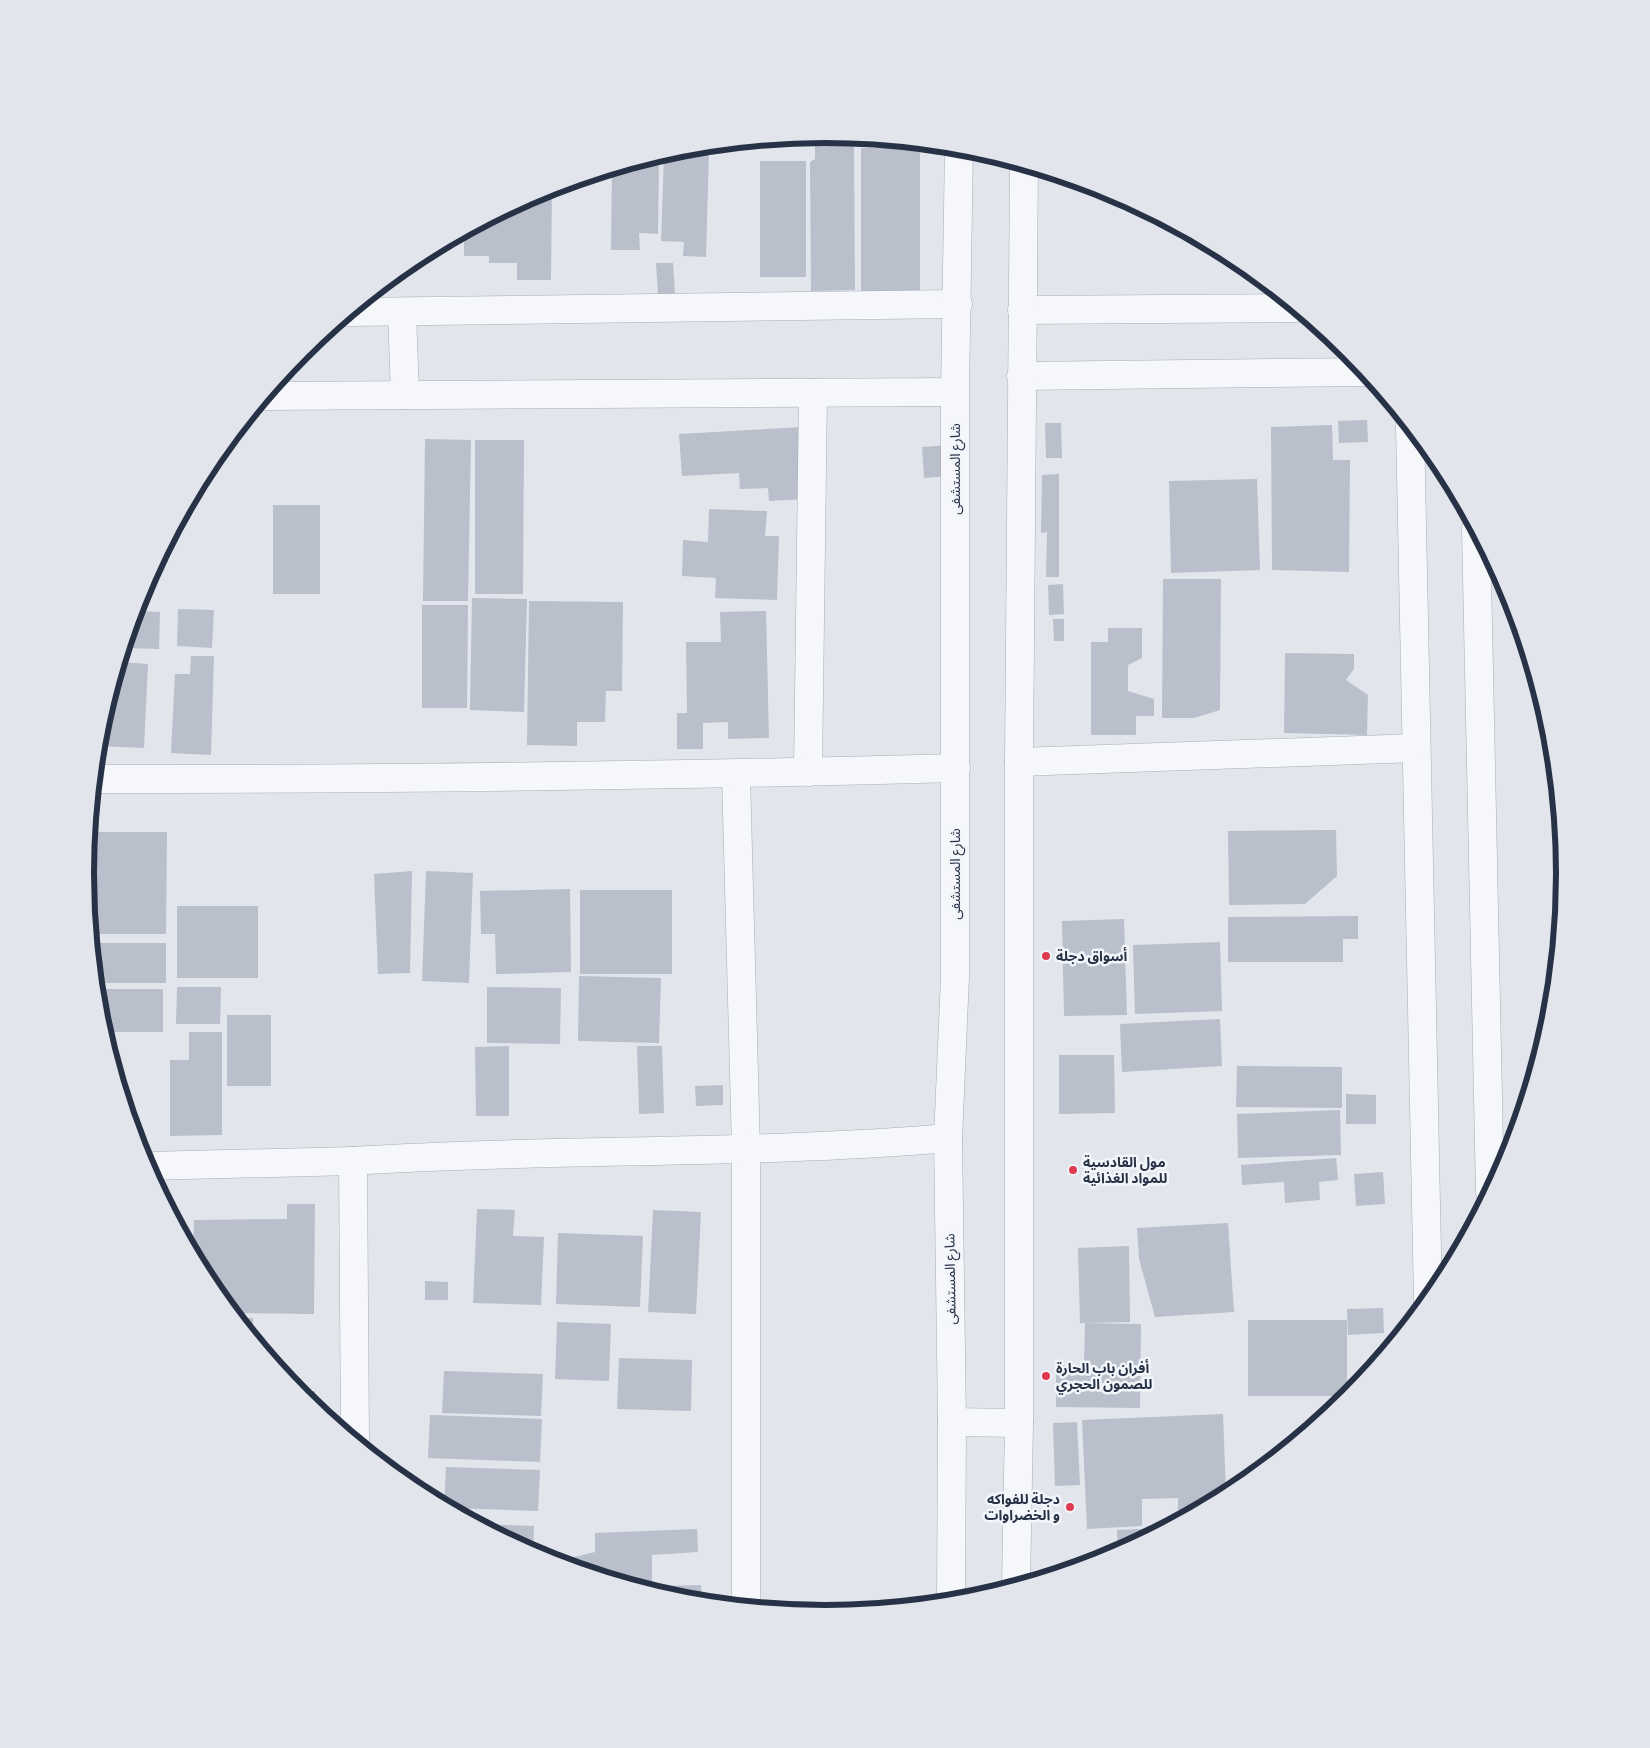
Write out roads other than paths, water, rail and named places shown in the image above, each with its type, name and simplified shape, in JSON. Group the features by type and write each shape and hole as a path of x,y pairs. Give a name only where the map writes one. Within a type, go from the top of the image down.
{"street":[{"name":"شارع المستشفى","path":"951,1594 952,1422 948,1138 954,976 956,768 955,392 958,304 959,155"},
{"path":"1016,1579 1019,1423 1019,762 1024,171"},
{"path":"358,312 958,304"},
{"path":"1022,310 1287,308"},
{"path":"402,312 406,395"},
{"path":"1021,376 1356,372"},
{"path":"272,396 955,392"},
{"path":"808,772 813,393"},
{"path":"1410,436 1428,1287"},
{"path":"1476,542 1490,1178"},
{"path":"1019,762 1416,748"},
{"path":"100,779 448,779 956,768"},
{"path":"736,774 746,1149 746,1601"},
{"path":"154,1166 353,1161 450,1154 864,1146 948,1138"},
{"path":"353,1161 355,1434"},
{"path":"952,1422 1019,1423"}],"place":[{"name":"أسواق دجلة","path":"1046,956"},
{"name":"مول القادسية للمواد الغذائية","path":"1073,1170"},
{"name":"أفران باب الحارة للصمون الحجري","path":"1046,1376"},
{"name":"دجلة للفواكه و الخضراوات","path":"1070,1507"}]}
